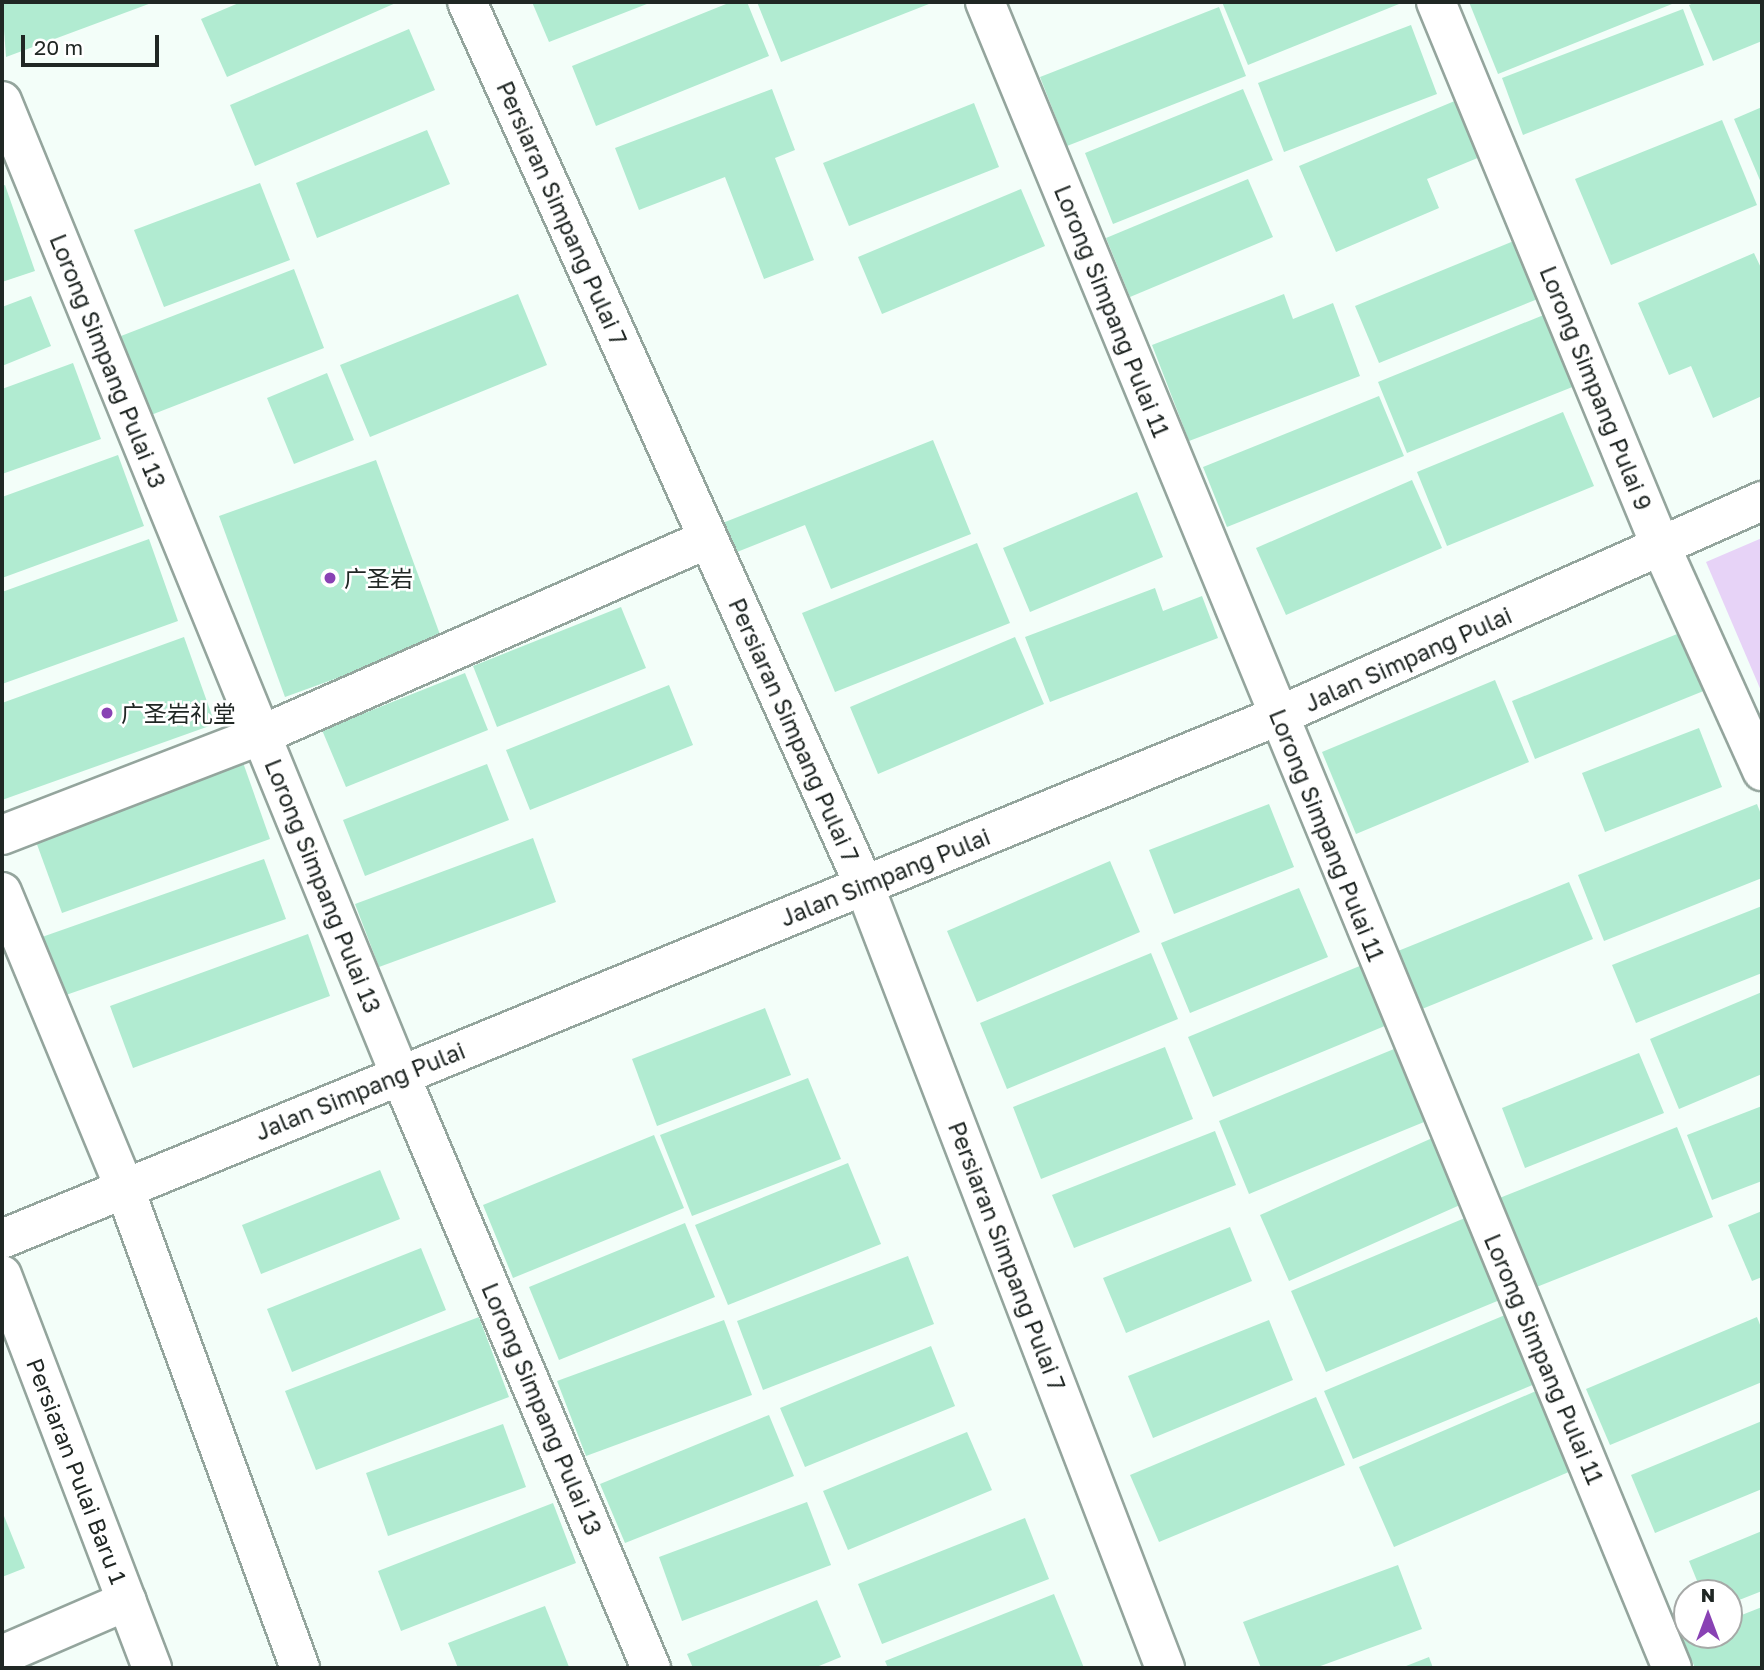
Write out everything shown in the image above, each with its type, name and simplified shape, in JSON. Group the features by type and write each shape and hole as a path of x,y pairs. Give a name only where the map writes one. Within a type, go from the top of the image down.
{"street":[{"name":"Persiaran Simpang Pulai 7","path":"467,2 864,886 1165,1668"},
{"name":"Lorong Simpang Pulai 11","path":"985,2 1672,1668"},
{"name":"Lorong Simpang Pulai 9","path":"1436,2 1661,547 1762,771"},
{"name":"Lorong Simpang Pulai 13","path":"2,101 400,1075 651,1668"},
{"name":"Jalan Simpang Pulai","path":"2,1239 1278,716 1762,501"},
{"path":"2,835 261,735 709,538"},
{"path":"2,892 124,1187 300,1668"},
{"name":"Persiaran Pulai Baru 1","path":"2,1275 152,1668"},
{"path":"2,1655 127,1601"}],"shaded area":[{"path":"1762,538 1762,693 1706,562"}],"building":[{"path":"2,2 154,2 6,57"},
{"path":"241,2 398,2 227,77 201,19"},
{"path":"532,2 652,2 549,42"},
{"path":"731,2 747,2 769,56 596,126 572,66"},
{"path":"757,2 934,2 781,62"},
{"path":"1222,2 1404,2 1248,65"},
{"path":"1469,2 1677,2 1498,74"},
{"path":"1696,2 1762,2 1762,41 1713,61 1689,5"},
{"path":"1219,7 1246,76 1067,146 1040,77"},
{"path":"1683,9 1704,65 1523,135 1502,78"},
{"path":"1411,25 1437,94 1284,152 1258,83"},
{"path":"409,29 435,90 255,166 230,105"},
{"path":"772,89 795,150 775,158 814,260 764,279 725,177 639,210 615,148"},
{"path":"1243,89 1273,160 1113,224 1085,153"},
{"path":"1469,95 1492,152 1427,179 1439,208 1336,252 1299,166"},
{"path":"974,103 999,167 849,226 823,163"},
{"path":"1762,107 1762,185 1734,119"},
{"path":"1722,120 1757,205 1611,265 1575,179"},
{"path":"427,130 450,184 317,238 296,183"},
{"path":"1248,179 1273,237 1130,297 1106,238"},
{"path":"260,183 290,260 164,307 134,230"},
{"path":"5,185 35,271 2,282 2,186"},
{"path":"1021,189 1045,246 882,314 858,257"},
{"path":"1526,236 1550,294 1379,363 1355,306"},
{"path":"1754,253 1762,270 1762,396 1713,418 1691,366 1669,375 1638,303"},
{"path":"294,269 324,348 151,415 121,336"},
{"path":"518,294 547,365 370,437 340,365"},
{"path":"1284,294 1293,319 1333,303 1360,376 1189,441 1152,345"},
{"path":"31,296 51,346 2,366 2,307"},
{"path":"1551,312 1580,384 1407,453 1378,382"},
{"path":"73,363 101,439 2,474 2,389"},
{"path":"327,373 354,440 294,464 267,398"},
{"path":"1379,396 1404,456 1227,527 1203,467"},
{"path":"1563,412 1594,486 1447,546 1417,472"},
{"path":"933,440 971,534 831,589 805,525 732,554 720,524"},
{"path":"118,455 144,526 2,578 2,497"},
{"name":"广圣岩","path":"376,460 442,640 285,697 219,516"},
{"path":"1412,480 1442,548 1286,615 1256,548"},
{"path":"1137,492 1163,557 1030,612 1003,548"},
{"path":"149,539 178,621 2,684 2,592"},
{"path":"977,543 1010,623 835,692 802,613"},
{"path":"1155,588 1163,611 1202,596 1218,638 1050,702 1025,637"},
{"path":"621,607 646,668 497,727 473,666"},
{"path":"1687,630 1711,688 1535,759 1512,701"},
{"name":"广圣岩礼堂","path":"184,637 215,724 2,800 2,703"},
{"path":"1015,637 1044,704 878,774 850,707"},
{"path":"465,673 488,730 346,787 322,730"},
{"path":"1495,680 1529,762 1356,834 1322,752"},
{"path":"669,685 693,745 530,810 506,750"},
{"path":"1699,728 1722,787 1605,832 1582,773"},
{"path":"240,754 270,839 62,913 31,828"},
{"path":"487,764 509,820 365,876 343,820"},
{"path":"1269,804 1294,867 1174,914 1149,850"},
{"path":"1757,804 1762,817 1762,878 1604,941 1578,875"},
{"path":"533,838 556,902 379,967 355,904"},
{"path":"264,859 286,919 63,996 42,937"},
{"path":"1110,861 1140,932 977,1002 947,931"},
{"path":"1569,882 1593,939 1422,1009 1398,951"},
{"path":"1299,888 1328,957 1190,1013 1161,943"},
{"path":"1762,906 1762,973 1636,1023 1612,965"},
{"path":"308,934 330,996 133,1068 110,1006"},
{"path":"1151,953 1178,1019 1007,1089 980,1023"},
{"path":"1367,963 1392,1023 1213,1097 1188,1037"},
{"path":"1762,992 1762,1074 1679,1109 1650,1039"},
{"path":"765,1008 791,1075 657,1126 632,1059"},
{"path":"1165,1047 1193,1119 1041,1179 1013,1107"},
{"path":"1394,1049 1424,1122 1249,1194 1219,1121"},
{"path":"1639,1053 1664,1113 1525,1168 1502,1108"},
{"path":"808,1078 841,1159 692,1216 660,1135"},
{"path":"1762,1106 1762,1181 1712,1200 1687,1135"},
{"path":"1677,1127 1713,1217 1534,1288 1497,1199"},
{"path":"1215,1131 1236,1185 1074,1248 1052,1195"},
{"path":"654,1135 684,1208 513,1278 483,1205"},
{"path":"1439,1135 1469,1201 1289,1281 1260,1215"},
{"path":"848,1163 881,1244 728,1305 695,1225"},
{"path":"380,1170 400,1219 261,1274 242,1225"},
{"path":"1762,1211 1762,1277 1752,1281 1728,1225"},
{"path":"1472,1215 1507,1297 1326,1372 1291,1291"},
{"path":"685,1223 715,1297 559,1360 529,1287"},
{"path":"1230,1227 1252,1281 1126,1333 1103,1278"},
{"path":"421,1248 446,1310 292,1372 267,1309"},
{"path":"908,1256 934,1324 763,1390 737,1321"},
{"path":"1505,1315 1535,1384 1353,1459 1324,1391"},
{"path":"479,1317 509,1397 316,1470 285,1391"},
{"path":"1757,1317 1762,1330 1762,1382 1610,1445 1586,1389"},
{"path":"724,1320 752,1395 586,1456 557,1381"},
{"path":"1269,1320 1293,1380 1153,1438 1128,1376"},
{"path":"931,1346 955,1406 805,1467 780,1408"},
{"path":"1536,1391 1571,1471 1394,1547 1359,1467"},
{"path":"1316,1397 1345,1465 1159,1542 1130,1475"},
{"path":"769,1415 794,1476 625,1543 600,1484"},
{"path":"1762,1421 1762,1489 1655,1533 1631,1475"},
{"path":"503,1424 526,1487 388,1536 366,1473"},
{"path":"967,1432 992,1490 848,1550 823,1491"},
{"path":"807,1502 831,1565 682,1621 659,1557"},
{"path":"553,1503 576,1563 401,1631 378,1571"},
{"path":"2,1511 25,1568 2,1577"},
{"path":"1025,1518 1049,1579 882,1644 858,1584"},
{"path":"1762,1531 1762,1591 1743,1598 1743,1579 1696,1579 1689,1561"},
{"path":"1398,1565 1422,1629 1315,1668 1261,1668 1243,1622"},
{"path":"1054,1594 1084,1668 888,1668 885,1661"},
{"path":"817,1600 841,1657 814,1668 693,1668 687,1654"},
{"path":"545,1606 569,1667 458,1668 448,1643"},
{"path":"1762,1607 1762,1668 1695,1668 1687,1649 1743,1649 1743,1614"},
{"path":"1429,1657 1433,1668 1401,1668"}],"place":[{"name":"广圣岩","path":"330,578"},
{"name":"广圣岩礼堂","path":"107,713"}]}
